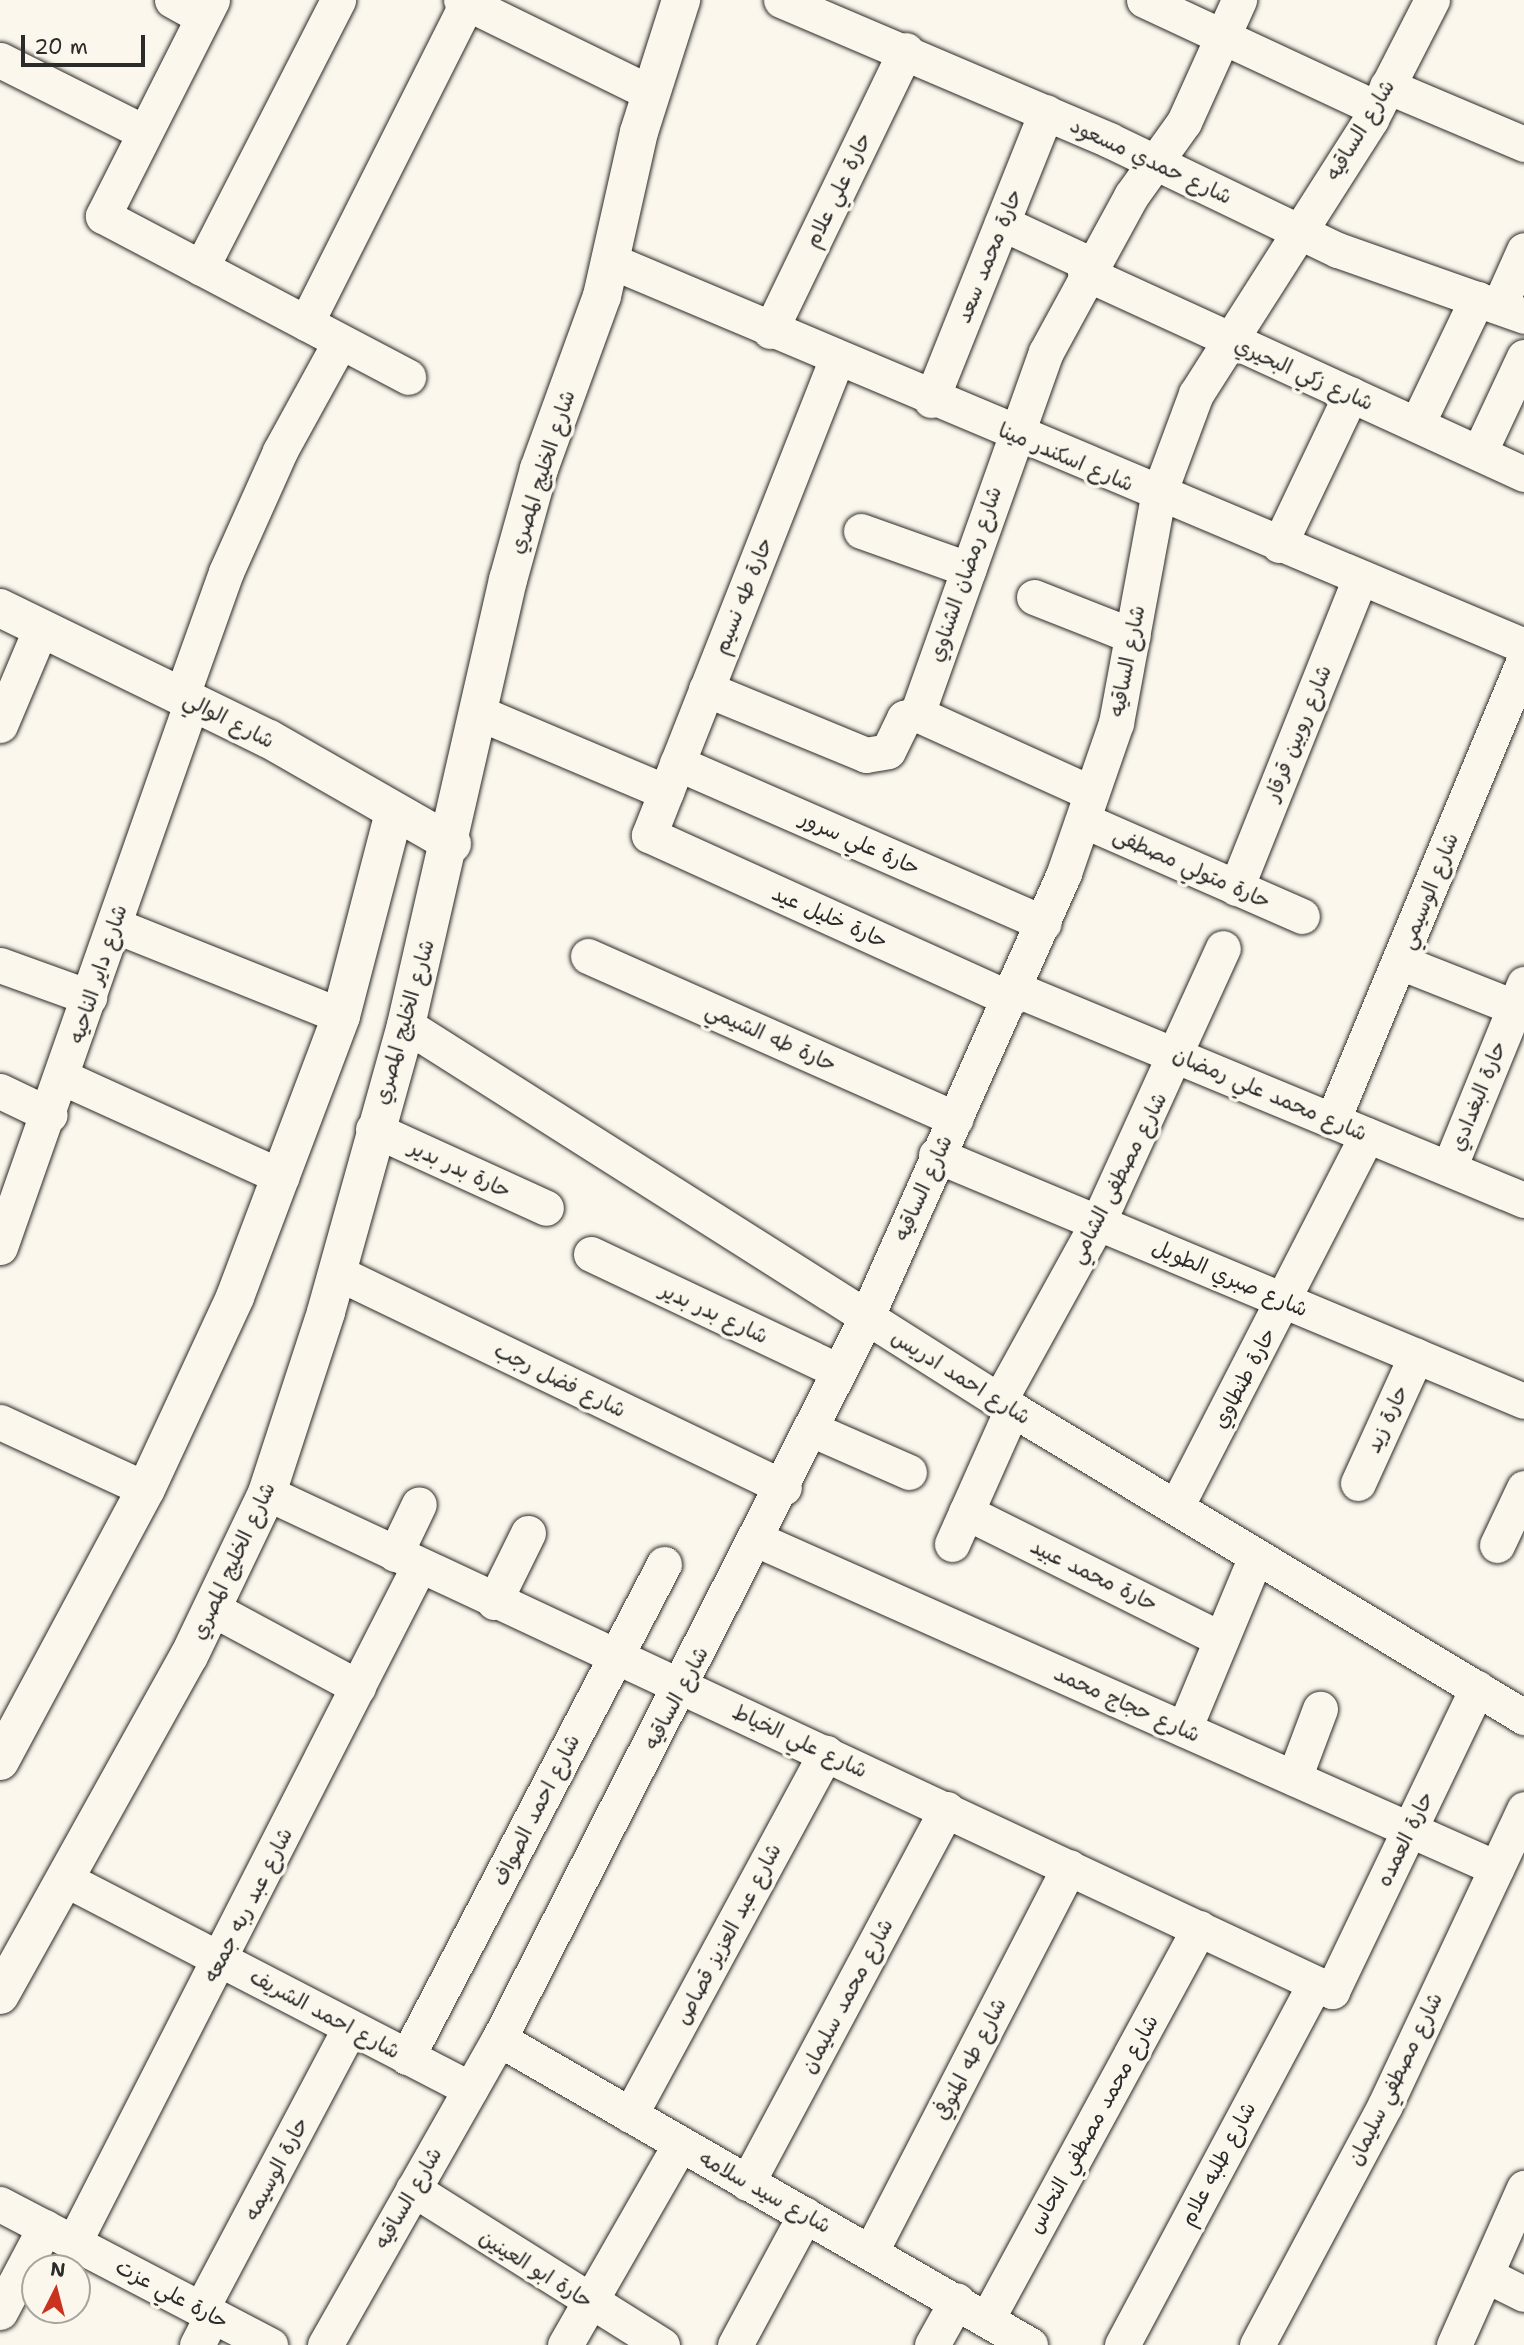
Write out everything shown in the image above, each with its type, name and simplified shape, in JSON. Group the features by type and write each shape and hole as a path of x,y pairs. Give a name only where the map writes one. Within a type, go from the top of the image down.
{"main road":[{"name":"شارع الخليج المصري","path":"0,1995 69,1881 211,1608 267,1493 336,1272 373,1129 405,1025 452,844 479,713 539,469 611,261 651,93 681,0"},
{"name":"شارع الوالي","path":"0,608 187,698 310,762 393,816 452,844"},
{"path":"0,1761 146,1489 282,1177 341,1016 393,816"}],"street":[{"path":"172,0 208,8 103,216 408,377"},
{"path":"201,268 338,0"},
{"name":"شارع حمدي مسعود","path":"781,0 906,50 1046,112 1158,163 1298,232 1500,307"},
{"path":"1144,0 1224,37 1382,97 1524,144"},
{"name":"شارع رمضان الشناوي","path":"917,714 1012,434 1088,269 1158,163 1224,37 1240,0"},
{"name":"شارع الساقيه","path":"325,2345 499,2039 758,1540 866,1318 936,1155 1044,923 1087,806 1116,723 1158,496 1196,394 1382,97 1432,0"},
{"path":"306,323 464,1 651,93"},
{"name":"حارة علي علام","path":"770,331 906,50"},
{"path":"0,60 144,132"},
{"name":"حارة محمد سعد","path":"931,400 1046,112"},
{"name":"شارع زكي البحيري","path":"1002,223 1230,340 1524,474"},
{"path":"1417,424 1500,307 1524,250"},
{"name":"شارع اسكندر مينا","path":"611,261 1158,496 1524,646"},
{"name":"شارع داير الناحيه","path":"0,1247 64,1078 187,698 263,487 340,342"},
{"path":"1479,453 1524,357"},
{"name":"حارة طه نسيم","path":"649,835 837,358"},
{"path":"1279,545 1351,394"},
{"path":"861,531 968,569"},
{"name":"شارع روبين قرقار","path":"1236,888 1360,578"},
{"path":"1034,597 1133,636"},
{"path":"0,725 41,628"},
{"name":"شارع الوسيمي","path":"1333,1119 1524,661"},
{"path":"706,689 866,755 888,751 904,719 917,714"},
{"name":"حارة علي سرور","path":"479,713 672,777 1044,923"},
{"name":"حارة متولي مصطفى","path":"917,714 1236,888 1302,916"},
{"name":"حارة خليل عيد","path":"649,835 1013,994"},
{"path":"114,925 341,1016"},
{"name":"شارع مصطفى الشامي","path":"952,1544 1005,1405 1179,1055 1223,948"},
{"name":"حارة طه الشيمي","path":"588,956 955,1119"},
{"path":"1400,962 1521,1001"},
{"path":"0,965 89,997"},
{"name":"شارع محمد علي رمضان","path":"1013,994 1179,1055 1524,1200"},
{"name":"حارة البغدادي","path":"1449,1168 1521,1001"},
{"name":"شارع احمد ادريس","path":"405,1025 1005,1405 1524,1717"},
{"path":"64,1078 282,1177"},
{"path":"0,1091 50,1115"},
{"name":"حارة بدر بدير","path":"373,1129 545,1208"},
{"name":"حارة طنطاوي","path":"1175,1507 1285,1301 1367,1135"},
{"name":"شارع صبري الطويل","path":"936,1155 1524,1401"},
{"name":"شارع بدر بدير","path":"591,1254 838,1371"},
{"name":"شارع فضل رجب","path":"336,1272 784,1488"},
{"name":"حارة زيد","path":"1358,1483 1416,1356"},
{"path":"0,1422 146,1489"},
{"path":"811,1429 909,1472"},
{"path":"1497,1545 1524,1488"},
{"name":"شارع علي الخياط","path":"267,1493 494,1602 827,1753 1323,1987"},
{"name":"شارع عبد ربه جمعه","path":"0,2312 59,2235 221,1959 358,1687 407,1560 419,1504"},
{"name":"حارة محمد عبيد","path":"966,1512 1222,1639"},
{"path":"494,1602 528,1533"},
{"name":"شارع حجاج محمد","path":"758,1540 1496,1868"},
{"path":"1184,1729 1256,1556"},
{"name":"شارع احمد الصواف","path":"407,2057 664,1564"},
{"path":"211,1608 358,1687"},
{"name":"حارة العمده","path":"1323,1987 1409,1830 1477,1688"},
{"path":"1294,1778 1320,1709"},
{"name":"شارع عبد العزيز قصاص","path":"630,2115 827,1753"},
{"name":"شارع محمد سليمان","path":"747,2183 947,1809"},
{"name":"شارع مصطفي سليمان","path":"1257,2345 1385,2105 1524,1809"},
{"name":"شارع طه المنوفي","path":"871,2251 1069,1867"},
{"name":"شارع احمد الشريف","path":"69,1881 470,2089"},
{"name":"شارع محمد مصطفي النحاس","path":"987,2319 1199,1928"},
{"name":"شارع طلبه علام","path":"1122,2345 1323,1987"},
{"name":"حارة الوسيمه","path":"203,2323 350,2028"},
{"name":"شارع سيد سلامه","path":"499,2039 747,2183 957,2300 1030,2345"},
{"path":"565,2345 680,2144"},
{"name":"حارة ابو العينين","path":"413,2189 589,2303 662,2345"},
{"path":"1454,2345 1524,2189"},
{"name":"حارة علي عزت","path":"0,2204 59,2235 203,2323 270,2345"},
{"path":"735,2345 805,2215"},
{"path":"1486,2275 1524,2294"},
{"path":"932,2345 957,2300"}]}
